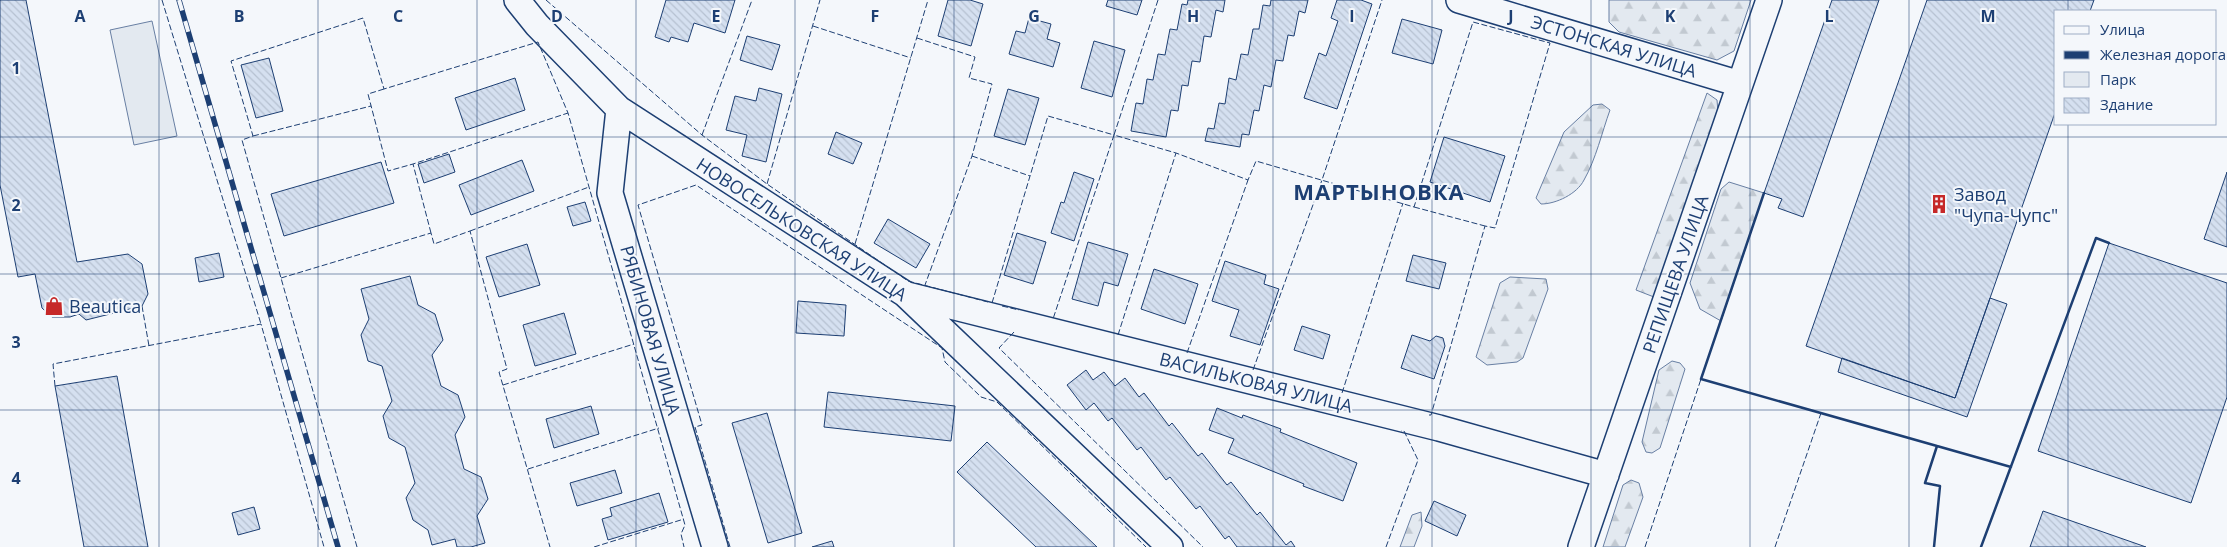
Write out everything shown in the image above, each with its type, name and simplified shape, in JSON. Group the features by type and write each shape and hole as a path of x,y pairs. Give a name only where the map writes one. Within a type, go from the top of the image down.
{"street":[{"name":"НОВОСЕЛЬКОВСКАЯ УЛИЦА","path":"517,0 537,25 619,109 905,294 1170,547"},
{"name":"ЭСТОНСКАЯ УЛИЦА","path":"1459,0 1740,84"},
{"name":"РЕПИЩЕВА УЛИЦА","path":"1581,547 1769,0"},
{"name":"РЯБИНОВАЯ УЛИЦА","path":"619,109 610,193 715,547"},
{"name":"ВАСИЛЬКОВАЯ УЛИЦА","path":"905,294 1448,430 1606,475"}],"green space":[{"path":"1609,0 1751,0 1734,51 1717,60 1619,32 1609,22"},
{"path":"152,21 177,136 134,145 110,30"},
{"path":"1707,93 1717,100 1718,112 1654,297 1636,290"},
{"path":"1602,104 1610,110 1595,154 1581,185 1565,197 1547,204 1541,204 1536,198 1564,132 1593,105"},
{"path":"1729,182 1764,193 1721,321 1700,309 1690,283 1721,189"},
{"path":"1510,277 1546,279 1548,289 1523,358 1517,362 1487,365 1476,357 1500,283"},
{"path":"1672,361 1680,363 1685,369 1660,448 1652,453 1646,452 1642,442 1659,370"},
{"path":"1631,480 1639,483 1643,497 1625,547 1603,547 1623,485"},
{"path":"1421,512 1422,526 1414,547 1400,547 1412,515"}],"building":[{"path":"0,0 26,0 77,262 128,254 142,264 148,294 142,306 86,320 79,314 70,317 52,317 42,308 35,274 18,277 0,185"},
{"path":"666,0 735,0 725,33 694,23 688,42 671,37 669,42 655,37"},
{"path":"948,0 970,0 983,4 971,46 938,36"},
{"path":"1108,0 1142,0 1137,15 1106,6"},
{"path":"1188,0 1225,0 1223,12 1216,10 1211,37 1204,36 1200,62 1192,61 1188,86 1182,85 1178,111 1171,110 1166,137 1131,131 1136,103 1143,104 1147,79 1153,80 1158,54 1165,55 1170,29 1177,30 1182,4 1187,5"},
{"path":"1271,0 1308,0 1305,13 1299,11 1294,36 1288,35 1283,61 1276,60 1271,87 1264,85 1259,111 1254,110 1249,135 1242,134 1240,147 1205,141 1208,128 1214,129 1219,103 1225,104 1229,78 1236,80 1241,54 1248,55 1253,29 1259,29 1263,5 1270,6"},
{"path":"1337,0 1361,0 1372,4 1337,109 1304,98 1319,53 1326,56 1338,21 1331,18"},
{"path":"1832,0 1879,0 1803,217 1778,208 1782,199 1764,193"},
{"name":"Завод \"Чупа-Чупс\"","path":"1927,0 2094,0 2090,10 2054,10 2054,116 1955,398 1806,346"},
{"path":"1029,18 1051,24 1047,39 1060,43 1053,67 1009,54 1016,31 1025,33"},
{"path":"1402,19 1442,30 1433,64 1392,53"},
{"path":"747,36 780,45 772,70 740,60"},
{"path":"1094,41 1125,50 1112,97 1081,88"},
{"path":"269,58 283,111 256,118 241,65"},
{"path":"515,78 525,110 466,130 455,98"},
{"path":"759,88 782,94 766,162 742,156 747,135 726,130 735,96 756,101"},
{"path":"1008,89 1039,98 1025,145 994,136"},
{"path":"836,132 862,143 853,164 828,154"},
{"path":"1444,137 1505,156 1490,202 1430,182"},
{"path":"449,154 455,172 424,183 418,164"},
{"path":"522,160 534,191 471,215 459,185"},
{"path":"381,162 394,203 284,236 271,194"},
{"path":"1074,172 1094,179 1074,241 1051,233 1061,202 1064,203"},
{"path":"2227,172 2227,247 2204,239"},
{"path":"585,202 591,221 573,226 567,207"},
{"path":"888,219 930,244 916,268 874,243"},
{"path":"1017,233 1046,242 1033,284 1004,275"},
{"path":"1088,242 1128,254 1118,286 1104,282 1098,306 1072,299"},
{"path":"2109,243 2227,283 2227,397 2191,503 2038,451"},
{"path":"527,244 540,285 499,297 486,257"},
{"path":"219,253 224,277 199,282 195,258"},
{"path":"1413,255 1446,263 1439,289 1406,281"},
{"path":"1225,261 1266,275 1264,284 1279,289 1260,345 1230,336 1239,310 1212,301"},
{"path":"1154,269 1198,284 1185,324 1141,309"},
{"path":"410,276 418,305 435,314 443,340 432,355 441,386 458,395 465,417 455,435 464,469 481,477 488,499 477,516 485,543 471,547 457,547 455,539 432,545 428,530 413,520 406,498 415,483 405,447 389,438 383,416 392,401 382,366 368,361 361,335 369,319 361,289"},
{"path":"1990,298 2007,304 1967,417 1838,372 1842,358 1955,398"},
{"path":"798,301 846,305 844,336 796,333"},
{"path":"564,313 576,354 535,366 523,325"},
{"path":"1302,326 1330,335 1323,359 1294,350"},
{"path":"1412,335 1430,341 1436,336 1443,338 1445,346 1434,379 1401,368"},
{"path":"1086,370 1093,380 1104,372 1115,386 1125,378 1139,397 1144,393 1169,426 1172,423 1198,456 1202,453 1227,485 1231,482 1257,515 1260,512 1286,545 1291,541 1295,547 1237,547 1229,536 1225,539 1200,506 1196,509 1170,477 1166,480 1141,447 1137,450 1112,418 1108,421 1094,403 1086,410 1067,385"},
{"path":"117,376 148,547 84,547 55,386"},
{"path":"828,392 955,406 951,441 824,427"},
{"path":"591,406 599,434 554,448 546,419"},
{"path":"1217,408 1242,418 1243,415 1281,429 1280,432 1357,463 1343,501 1303,486 1304,484 1228,453 1234,439 1209,430"},
{"path":"767,413 802,533 768,543 732,423"},
{"path":"987,442 1097,547 1036,547 957,472"},
{"path":"615,470 622,493 577,506 570,483"},
{"path":"659,493 668,522 608,540 602,519 612,516 610,508"},
{"path":"1434,501 1466,515 1457,536 1425,521"},
{"path":"254,507 260,529 238,535 232,513"},
{"path":"2043,511 2146,547 2030,547"},
{"path":"832,541 834,547 812,547"}],"railway":[{"path":"179,0 338,547"}],"fence":[{"path":"162,0 261,324"},
{"path":"546,0 702,135 767,184 908,281 988,302"},
{"path":"702,135 752,0"},
{"path":"767,184 820,0"},
{"path":"855,244 928,0"},
{"path":"1158,0 1114,135 1176,153 1248,180 1256,161 1414,207 1473,22 1550,43 1495,228 1485,226 1431,415 1429,415"},
{"path":"1253,370 1322,180 1382,0"},
{"path":"357,547 242,140 253,136 231,61 363,18 384,89 538,42 568,113 685,525 681,534 684,547"},
{"path":"813,26 911,58"},
{"path":"917,38 975,57 969,78 992,84 972,156 925,285"},
{"path":"384,89 368,94 388,171 413,164"},
{"path":"253,136 371,106"},
{"path":"431,233 413,164 568,113"},
{"path":"992,303 1048,116 1114,135 1053,319"},
{"path":"1118,335 1176,153"},
{"path":"972,156 1030,176"},
{"path":"1187,353 1248,180"},
{"path":"730,547 695,427 702,425 638,205 696,185 942,348 945,362 981,397 997,402 1146,547"},
{"path":"470,231 589,187"},
{"path":"1342,393 1403,203"},
{"path":"1414,207 1485,226"},
{"path":"281,278 431,233 434,244 470,231 507,369 499,372 550,547"},
{"path":"142,306 149,346"},
{"path":"1002,306 1019,310"},
{"path":"55,386 53,364 261,324 324,547"},
{"path":"1014,332 999,348 1203,547"},
{"path":"503,385 634,344"},
{"path":"1645,547 1701,379"},
{"path":"1775,547 1821,413"},
{"path":"528,469 659,428"},
{"path":"1386,547 1418,460 1404,431 1401,431"},
{"path":"594,547 684,519"}],"wall":[{"path":"1764,193 1701,379 2011,467"},
{"path":"1981,547 2096,238 2109,243"},
{"path":"1934,547 1940,486 1925,483 1937,446"}],"place":[{"name":"Завод \"Чупа-Чупс\"","path":"1939,204"},
{"name":"Beautica","path":"54,306"}],"district":[{"name":"МАРТЫНОВКА","path":"1379,191"}]}
